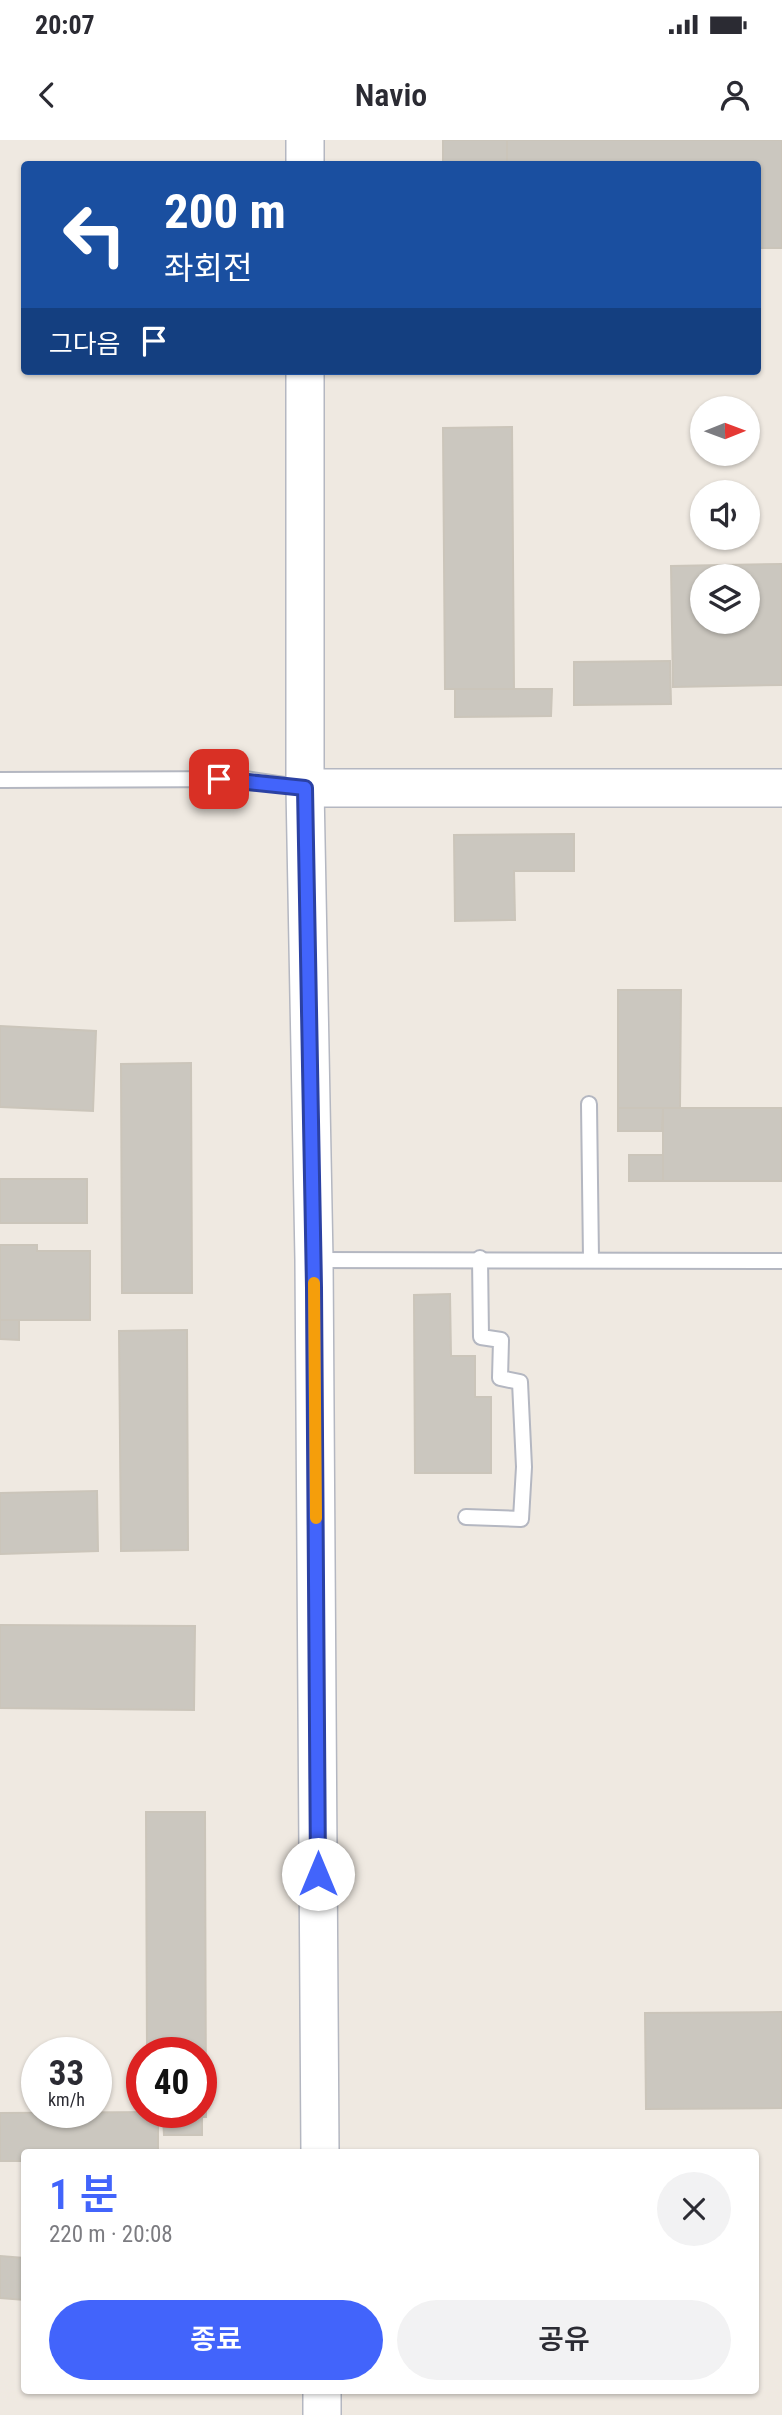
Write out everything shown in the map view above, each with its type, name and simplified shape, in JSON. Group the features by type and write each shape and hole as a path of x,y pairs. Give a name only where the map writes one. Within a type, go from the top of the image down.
{"street":[{"path":"304,140 304,161"},
{"path":"305,375 305,788 314,1260 320,2149"},
{"path":"305,788 782,788"},
{"path":"322,2394 322,2415"}],"lane":[{"path":"0,780 245,779 305,788"},
{"path":"589,1104 591,1259"},
{"path":"314,1260 480,1258 782,1261"},
{"path":"466,1517 521,1519 524,1467 520,1382 500,1378 501,1340 481,1337 480,1258"}],"building":[{"path":"443,140 507,140 507,161 443,161"},
{"path":"507,140 782,140 782,248 761,248 761,161 507,161"},
{"path":"512,427 514,689 445,689 443,428"},
{"path":"760,564 782,564 782,685 673,687 671,566 690,566 690,634 760,634"},
{"path":"670,661 671,704 574,705 574,662"},
{"path":"455,689 552,689 551,716 455,717"},
{"path":"574,834 574,871 514,871 515,920 455,921 454,835"},
{"path":"618,990 681,990 680,1108 618,1108"},
{"path":"0,1026 96,1031 93,1111 0,1107"},
{"path":"191,1063 192,1293 122,1293 121,1064"},
{"path":"618,1108 663,1108 662,1131 618,1131"},
{"path":"663,1108 782,1108 782,1181 663,1181"},
{"path":"629,1155 663,1155 663,1181 629,1181"},
{"path":"0,1179 87,1179 87,1223 0,1223"},
{"path":"0,1245 37,1245 37,1251 90,1251 90,1320 0,1320"},
{"path":"450,1294 451,1356 475,1356 475,1397 491,1397 491,1473 415,1473 414,1295"},
{"path":"0,1320 19,1320 19,1340 0,1339"},
{"path":"187,1330 188,1550 121,1551 119,1331"},
{"path":"97,1491 98,1551 0,1554 0,1493"},
{"path":"0,1625 195,1626 194,1710 0,1708"},
{"path":"146,1812 205,1812 206,2037 147,2037"},
{"path":"782,2012 782,2108 646,2109 645,2013"},
{"path":"112,2112 126,2112 126,2128 158,2128 158,2149 21,2149 21,2161 0,2161 0,2113 21,2113 21,2128 112,2128"},
{"path":"164,2128 202,2128 202,2135 164,2135"},
{"path":"0,2256 21,2258 21,2300 0,2298"}],"slow traffic":[{"path":"314,1283 316,1518"}],"route":[{"path":"219,779 245,779 305,788 314,1288 318,1874"}]}
